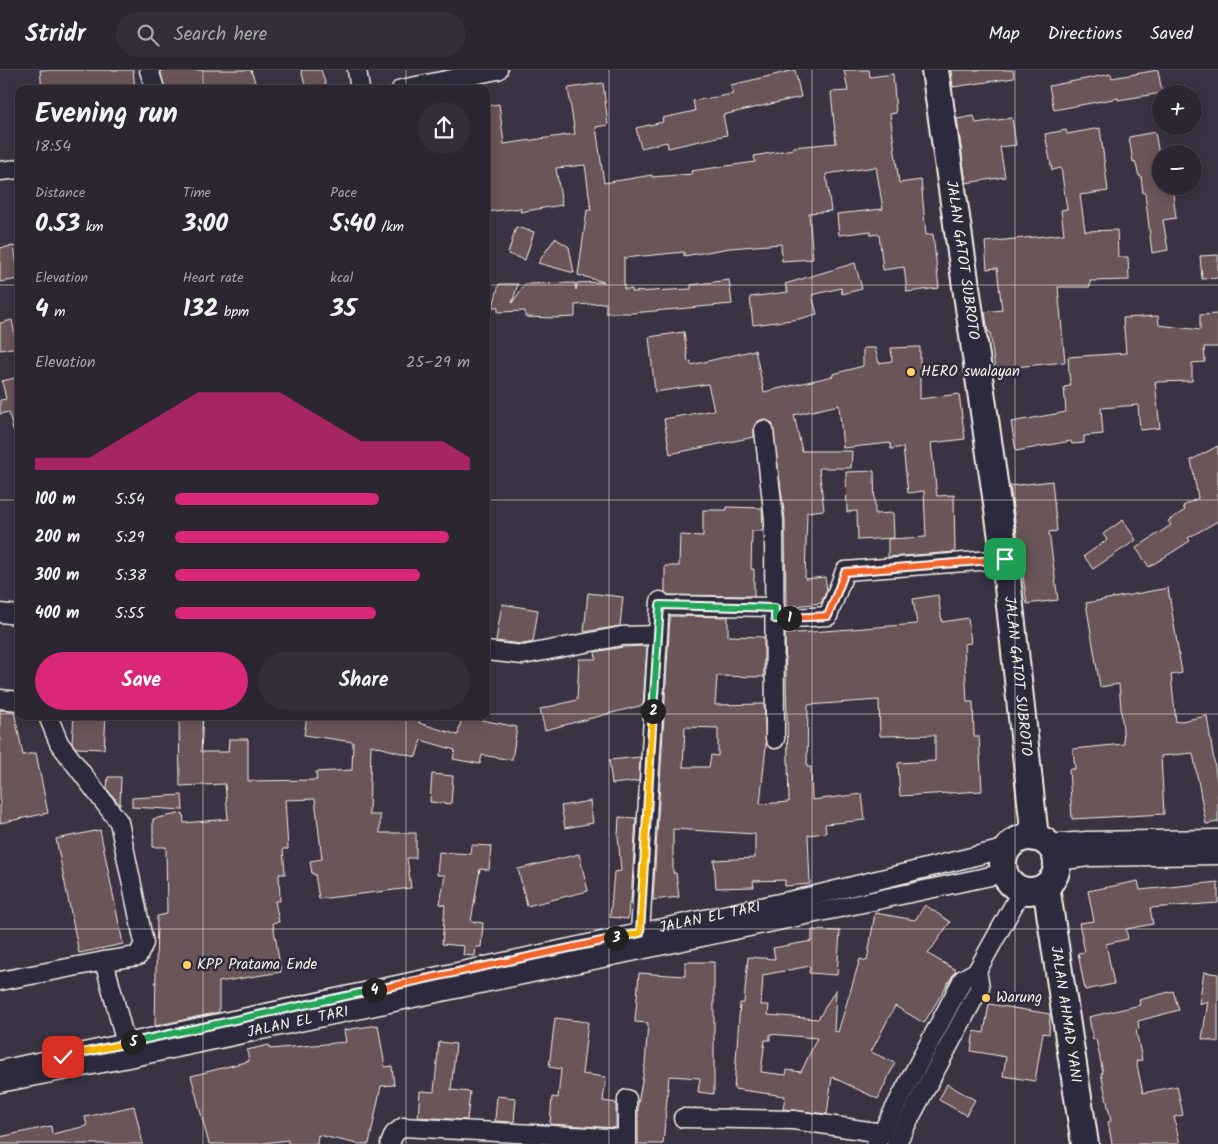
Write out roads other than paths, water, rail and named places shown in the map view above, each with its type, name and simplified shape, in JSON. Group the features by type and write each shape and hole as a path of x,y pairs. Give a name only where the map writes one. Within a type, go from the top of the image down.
{"highway":[{"name":"JALAN GATOT SUBROTO","path":"935,70 1046,848"},
{"path":"1020,839 1046,848 1054,875 1020,874 1020,839"},
{"name":"JALAN AHMAD YANI","path":"1020,874 1086,1144"}],"street":[{"path":"149,70 154,85"},
{"path":"357,70 359,85"},
{"path":"421,85 498,70"},
{"path":"0,171 15,169"},
{"path":"764,430 774,520 775,739"},
{"path":"640,933 660,603 828,616 845,572 1005,559"},
{"path":"0,613 15,615"},
{"path":"490,651 523,655 622,636 658,634"},
{"path":"0,699 15,700"},
{"path":"0,981 138,956 144,943 119,822 59,743 50,720"},
{"path":"1147,848 1218,839"},
{"path":"1046,848 1147,848 1218,854"},
{"path":"683,1118 794,1120 885,1140 980,987 978,971 1020,874"},
{"name":"JALAN EL TARI","path":"0,1083 436,985 640,933 812,896 1020,874"},
{"name":"JALAN EL TARI","path":"0,1070 126,1044 1020,874"},
{"path":"104,962 126,1044"},
{"path":"390,1144 394,1134 404,1127 483,1138 627,1141 627,1099"}],"place":[{"name":"HERO swalayan","path":"911,372"},
{"name":"KPP Pratama Ende","path":"187,965"},
{"name":"Warung","path":"986,998"}]}
